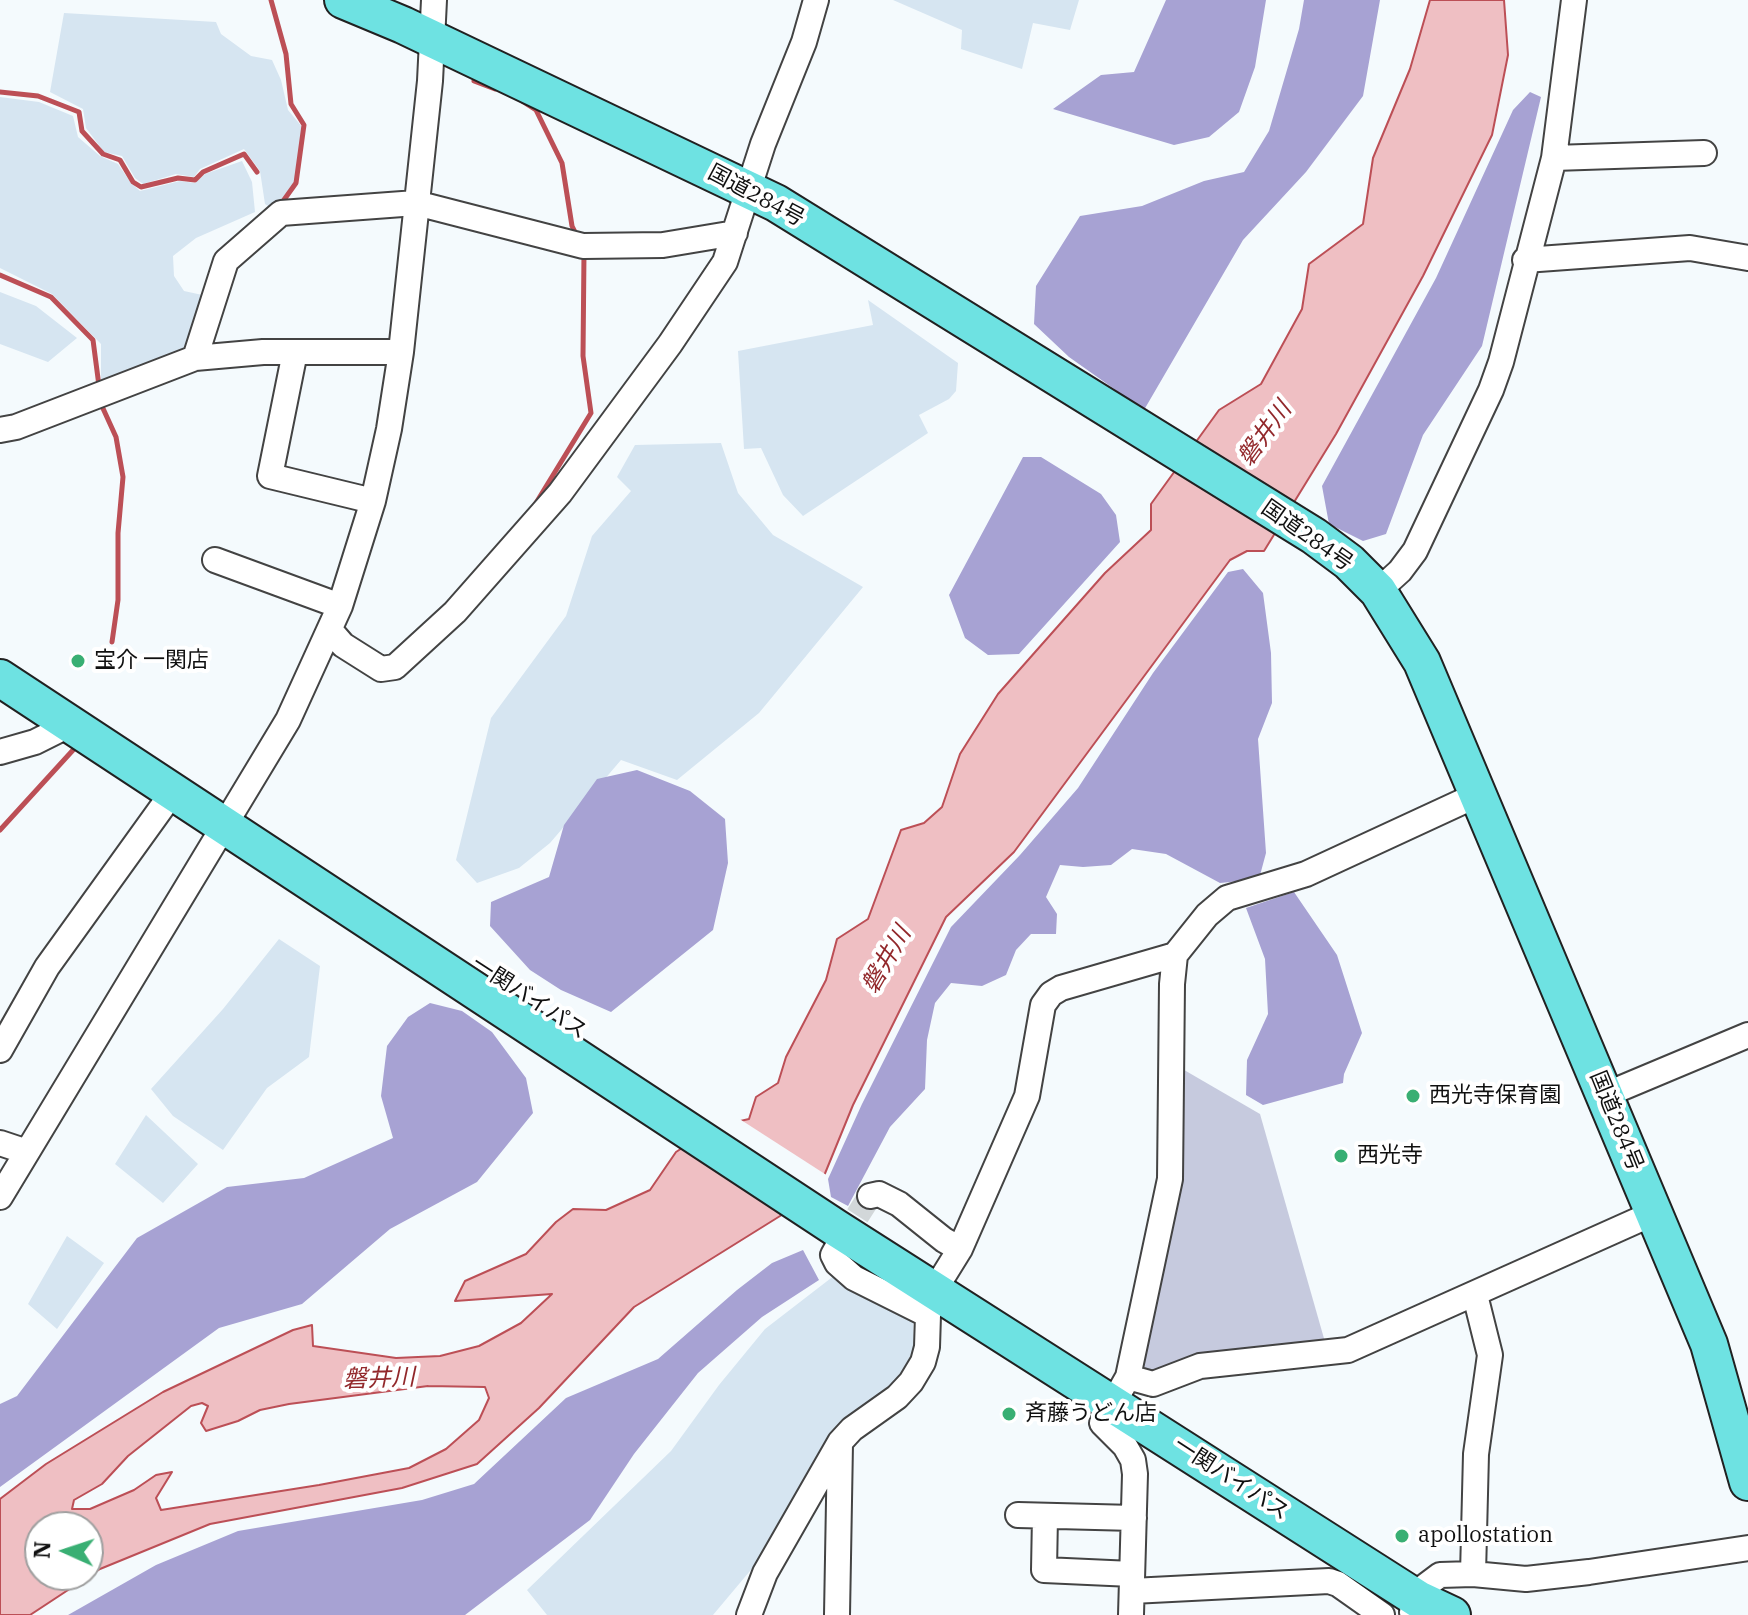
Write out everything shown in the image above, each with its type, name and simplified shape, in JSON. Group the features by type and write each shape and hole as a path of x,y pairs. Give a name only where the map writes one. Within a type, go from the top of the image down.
{"highway":[{"name":"国道284号","path":"343,0 763,197 1314,536 1349,562 1378,591 1422,662 1709,1344 1748,1482"},
{"name":"一関バイパス","path":"0,655 180,775 231,815 295,858 942,1281 1043,1360 1121,1391 1420,1610 1452,1615"},
{"name":"一関バイパス","path":"0,678 173,792 231,815"}],"street":[{"path":"0,1197 288,720 340,606 373,501 389,429 401,352 430,81 434,0"},
{"path":"330,630 343,645 381,669 395,667 455,612 560,493 670,344 725,262 735,233 763,197 763,144 804,42 816,0"},
{"path":"1378,591 1400,571 1415,551 1491,390 1501,362 1525,260 1554,158 1574,0"},
{"path":"1554,158 1704,153"},
{"path":"195,358 226,261 281,213 416,203 583,246 663,245 735,233"},
{"path":"1525,260 1690,248 1748,258"},
{"path":"0,430 16,427 195,358 295,352 401,352"},
{"path":"295,352 270,476 373,501"},
{"path":"215,560 340,606"},
{"path":"0,752 35,742 57,731 65,722"},
{"path":"0,1050 47,967 173,792"},
{"path":"1132,1593 1133,1460 1125,1446 1102,1423 1121,1391 1170,1179 1175,955 1207,915 1227,898 1306,874 1479,794"},
{"path":"942,1281 1027,1096 1043,1005 1061,988 1175,955"},
{"path":"1605,1095 1748,1035"},
{"path":"0,1143 27,1152"},
{"path":"749,1615 765,1573 840,1442 852,1429 897,1397 911,1382 923,1362 927,1347 942,1281 944,1240 899,1204 879,1194 848,1219"},
{"path":"1121,1391 1153,1384 1200,1366 1348,1350 1654,1213"},
{"path":"1473,1574 1476,1454 1490,1355 1475,1295"},
{"path":"837,1615 840,1442"},
{"path":"1018,1515 1134,1518"},
{"path":"1045,1516 1044,1570 1132,1593 1329,1581 1382,1615"},
{"path":"1420,1610 1424,1587 1440,1575 1473,1574 1526,1579 1748,1548"}],"shaded area":[{"path":"893,0 1079,0 1070,30 1033,23 1022,69 961,49 962,30"},
{"path":"1166,0 1266,0 1255,67 1239,112 1209,137 1174,145 1053,109 1101,75 1134,72"},
{"path":"1304,0 1380,0 1363,96 1306,172 1243,240 1144,410 1069,357 1034,324 1036,286 1080,216 1142,206 1204,181 1244,172 1269,131 1299,29"},
{"path":"64,13 216,22 221,34 251,56 272,60 281,80 288,110 303,128 296,181 274,210 265,204 260,171 244,149 200,169 194,177 176,174 143,184 135,178 122,156 104,152 86,128 83,109 50,92"},
{"path":"1530,92 1541,97 1482,346 1423,435 1386,534 1363,541 1329,524 1322,486 1436,278 1513,110"},
{"path":"0,97 39,102 73,116 78,137 100,156 118,164 140,191 180,181 195,183 205,174 242,161 252,182 255,212 196,238 173,256 174,276 184,291 207,296 189,346 101,380 101,344 52,294 0,268"},
{"path":"0,292 36,306 77,338 48,362 0,344"},
{"path":"868,300 958,363 956,391 949,399 919,415 928,433 803,516 783,495 761,448 744,449 738,351 873,325"},
{"path":"721,443 738,493 773,535 863,587 759,713 677,780 621,760 550,843 519,868 477,883 456,860 491,718 566,616 592,536 631,491 617,477 635,445"},
{"path":"1023,457 1041,457 1101,494 1116,515 1120,542 1019,654 988,655 965,638 949,595"},
{"path":"1243,569 1263,593 1271,653 1272,703 1258,739 1266,853 1259,879 1220,883 1166,854 1132,849 1111,865 1060,865 1046,897 1057,914 1056,934 1031,934 1016,950 1006,975 982,986 951,983 935,1003 927,1040 925,1089 890,1127 848,1206 831,1197 828,1179 951,927 1078,788 1153,673 1228,572"},
{"path":"637,770 690,791 725,819 728,863 713,930 611,1012 561,990 530,970 490,926 491,902 549,877 564,825 597,779"},
{"path":"1294,892 1337,955 1362,1033 1343,1083 1263,1105 1246,1095 1247,1060 1268,1014 1265,959 1246,908"},
{"path":"279,939 320,966 309,1057 267,1088 223,1150 173,1116 151,1089 223,1009"},
{"path":"430,1003 462,1011 492,1032 526,1078 533,1113 477,1182 390,1229 302,1304 219,1328 0,1487 0,1404 17,1396 137,1238 227,1187 304,1178 393,1138 381,1096 387,1046 408,1017"},
{"path":"1179,1067 1260,1114 1327,1349 1154,1377 1137,1373"},
{"path":"146,1115 198,1164 163,1203 115,1164"},
{"path":"67,1236 104,1263 57,1329 28,1304"},
{"path":"803,1250 819,1280 762,1317 698,1373 634,1454 590,1520 465,1615 68,1615 156,1565 238,1531 422,1500 474,1484 566,1398 658,1359 772,1263"},
{"path":"835,1275 913,1320 914,1358 892,1393 836,1430 755,1565 713,1615 547,1615 527,1590 671,1451 765,1329"}],"water":[{"name":"磐井川","path":"1430,0 1504,0 1508,55 1492,135 1423,276 1336,434 1264,551 1247,551 1230,560 1014,852 946,917 853,1105 817,1193 634,1307 539,1408 477,1464 402,1488 210,1524 104,1567 104,1511 24,1511 24,1591 67,1591 30,1615 0,1615 0,1499 46,1464 163,1392 293,1330 312,1325 313,1346 396,1358 440,1356 479,1346 521,1323 552,1294 455,1301 465,1281 526,1254 573,1209 606,1210 650,1190 676,1152 714,1127 749,1119 756,1097 778,1083 786,1057 826,980 837,939 868,919 901,830 924,823 942,807 960,754 998,694 1105,573 1151,530 1151,504 1219,410 1261,384 1302,309 1309,264 1363,224 1373,158 1410,69","holes":["428,1386 485,1387 489,1398 479,1420 446,1449 409,1468 161,1510 156,1498 172,1472 156,1475 134,1490 90,1509 72,1509 74,1500 102,1484 128,1456 191,1406 202,1403 208,1406 201,1423 206,1431 260,1410 289,1404"]}],"pier":[{"path":"738,1118 828,1176 820,1196 679,1145 713,1124"}],"waterway":[{"path":"271,0 286,54 291,104 304,125 296,183 281,204"},
{"path":"474,81 495,89"},
{"path":"0,92 38,96 79,112 82,131 103,154 120,160 133,182 141,187 178,178 195,180 203,172 244,154 257,172"},
{"path":"522,101 536,110 562,163 572,226 577,236"},
{"path":"536,503 591,413 583,356 584,253"},
{"path":"0,275 51,297 93,340 99,386"},
{"path":"101,404 116,437 123,477 118,533 118,600 112,642"},
{"path":"0,830 74,749"}],"tunnel":[{"path":"838,1246 870,1196"}],"place":[{"name":"宝介 一関店","path":"78,661"},
{"name":"西光寺保育園","path":"1413,1096"},
{"name":"西光寺","path":"1341,1156"},
{"name":"斉藤うどん店","path":"1009,1414"},
{"name":"apollostation","path":"1402,1536"}]}
